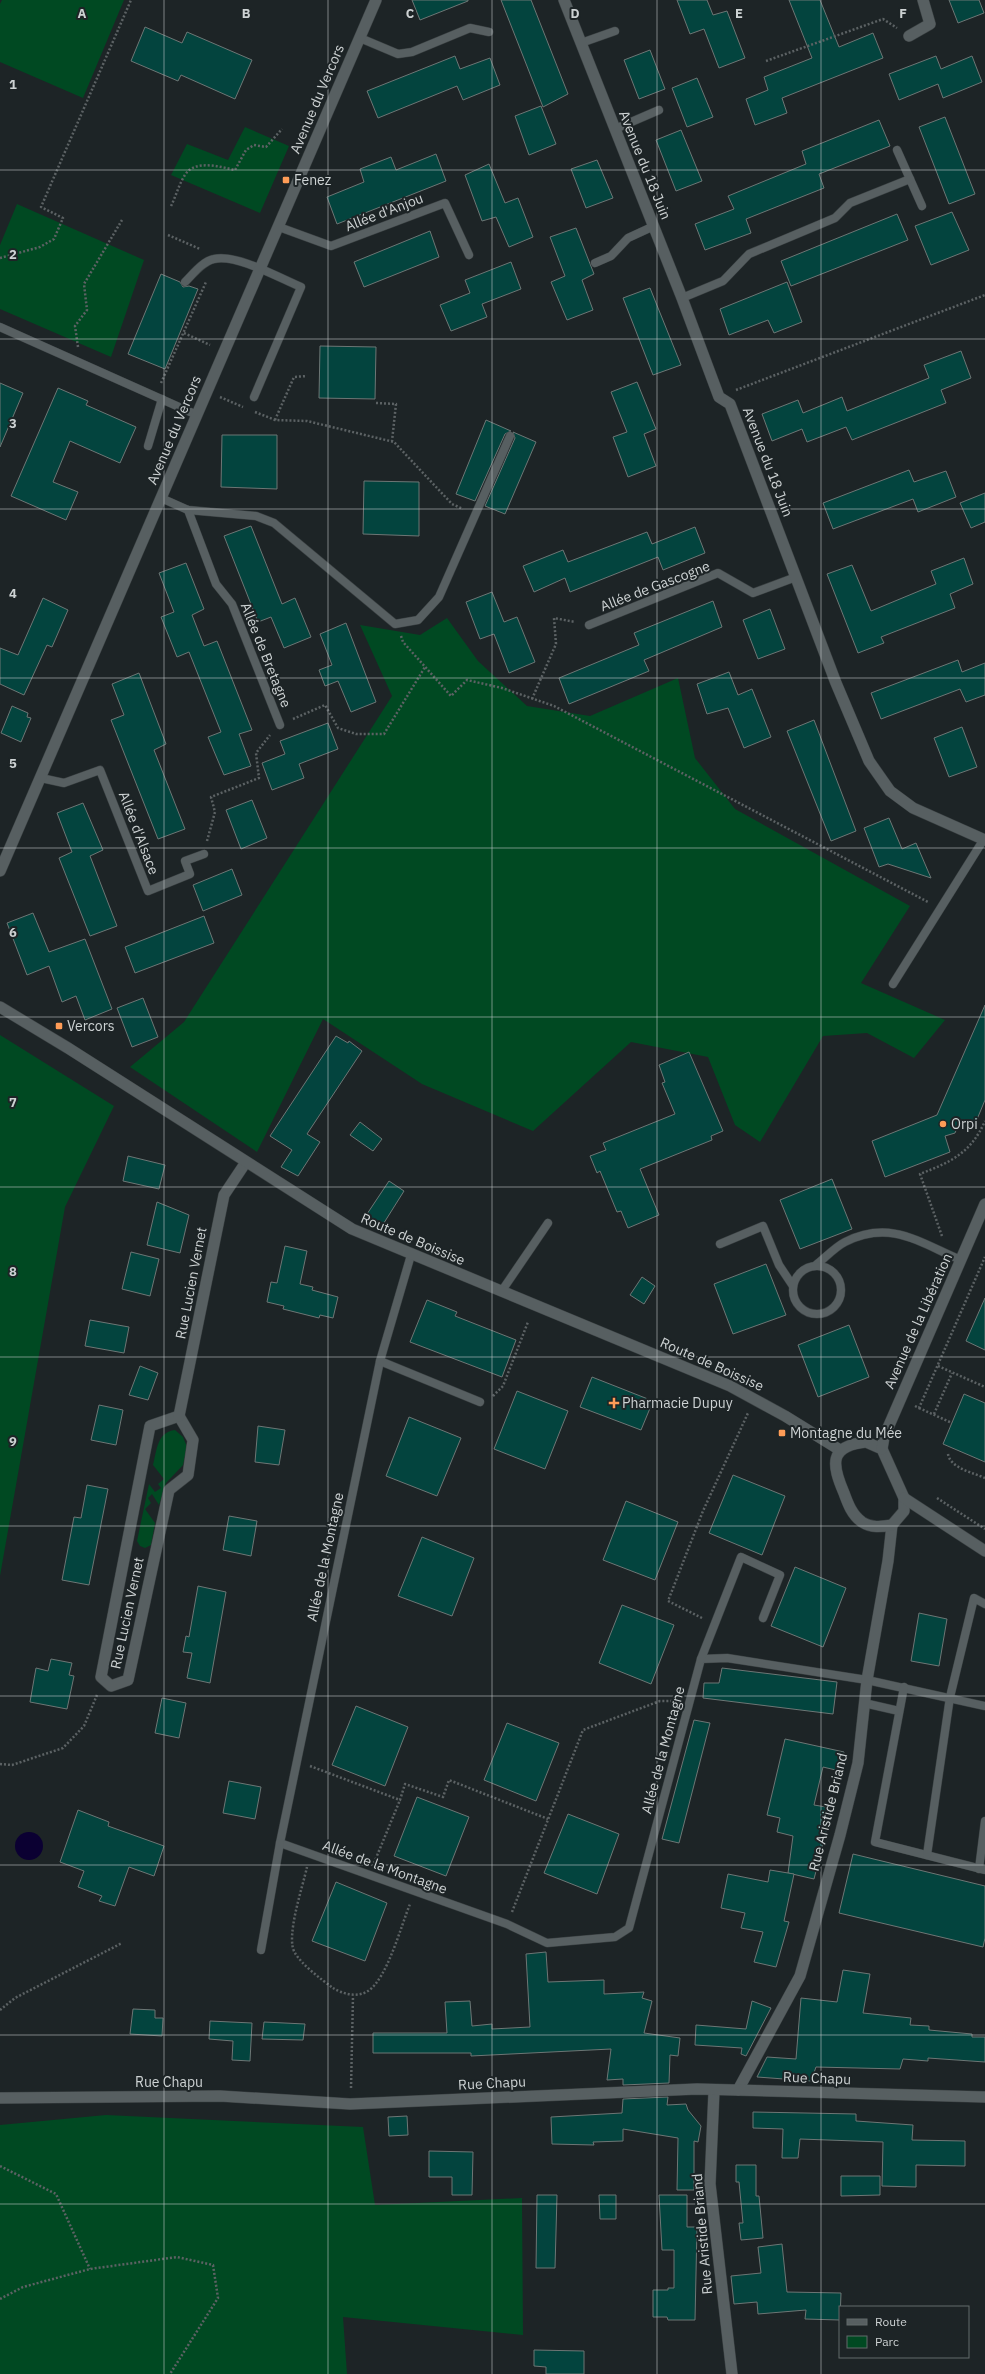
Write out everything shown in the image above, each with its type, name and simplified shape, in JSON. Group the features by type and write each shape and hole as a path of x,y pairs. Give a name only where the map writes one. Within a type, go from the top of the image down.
{"street":[{"name":"Avenue du Vercors","path":"0,872 261,270 376,0"},
{"name":"Avenue du 18 Juin","path":"564,0 654,226 719,396 730,404 796,577 869,761 890,791 913,808 985,840"},
{"path":"909,36 930,24 923,0"},
{"name":"Route de Boissise","path":"0,1007 68,1048 352,1229 411,1255 656,1354 754,1398 840,1450"},
{"name":"Rue Lucien Vernet","path":"179,1416 150,1426 101,1677 111,1686 128,1680 169,1490 188,1475 193,1440 179,1416 224,1195 246,1162"},
{"name":"Avenue de la Libération","path":"882,1450 884,1437 985,1204"},
{"path":"866,1442 882,1450 904,1498 904,1511 892,1525 874,1527 862,1522 852,1511 836,1474 835,1459 840,1450 852,1443 866,1442"},
{"path":"904,1498 985,1550"},
{"name":"Rue Aristide Briand","path":"738,2090 800,1976 858,1763 867,1680 888,1561 892,1525"},
{"name":"Rue Chapu","path":"0,2098 220,2096 350,2104 697,2089 714,2091 738,2090 985,2097"},
{"name":"Rue Aristide Briand","path":"714,2091 710,2184 732,2374"}],"lane":[{"path":"360,38 398,54 412,52 470,28 489,32"},
{"path":"581,43 615,31"},
{"path":"615,129 659,110"},
{"path":"897,150 922,206"},
{"path":"682,298 724,281 749,254 835,218 850,203 910,179"},
{"name":"Allée d'Anjou","path":"279,227 331,246 346,242 445,203 469,255"},
{"path":"595,263 611,256 628,238 654,226"},
{"path":"185,282 201,266 214,259 231,259 261,270 301,288 254,398"},
{"path":"0,328 197,416"},
{"path":"148,446 159,398"},
{"path":"161,498 188,510 256,516 274,523 396,624 418,620 439,597 510,436"},
{"name":"Allée de Bretagne","path":"188,510 216,584 232,604 280,724"},
{"name":"Allée de Gascogne","path":"589,625 718,573 753,593 796,577"},
{"name":"Allée d'Alsace","path":"41,778 64,783 100,770 148,891 190,874 185,862 204,854"},
{"path":"893,984 985,840"},
{"path":"501,1292 548,1223"},
{"path":"720,1244 762,1226 779,1265 793,1286"},
{"path":"816,1265 825,1266 838,1276 842,1293 834,1308 818,1314 802,1309 793,1295 793,1286 801,1271 816,1265 844,1242 868,1233 903,1234 961,1260"},
{"name":"Allée de la Montagne","path":"411,1255 380,1361 280,1843 507,1924 547,1942 614,1937 629,1928 701,1659 741,1557 780,1575 763,1618"},
{"path":"380,1361 480,1402"},
{"path":"927,1855 950,1697 974,1598 985,1604"},
{"path":"701,1659 726,1658 867,1680 950,1697 985,1706"},
{"path":"904,1687 874,1842 982,1869 985,1821"},
{"path":"864,1703 899,1711"},
{"path":"261,1950 280,1843"}],"path":[{"path":"0,258 40,247 54,239 63,218 41,207 131,0"},
{"path":"766,61 883,19 909,36"},
{"path":"171,206 185,173 195,167 214,165 235,170 246,150 254,145 266,147 282,129"},
{"path":"75,361 79,344 75,326 87,310 84,284 122,220"},
{"path":"159,398 184,333 208,278"},
{"path":"719,396 985,295"},
{"path":"184,333 214,347"},
{"path":"275,420 294,377 307,376"},
{"path":"217,404 220,397 275,420 307,421 392,441 452,504 475,515"},
{"path":"376,403 396,404 392,441"},
{"path":"532,699 556,644 554,618 589,625"},
{"path":"396,624 403,642 451,696 467,680 502,688 561,710 906,889 941,910"},
{"path":"204,854 215,812 211,797 258,778 256,753 280,724 325,705 338,728 356,734 384,734 425,667"},
{"path":"940,1251 944,1242 920,1174 951,1162 978,1137 985,1121"},
{"path":"919,1408 985,1257"},
{"path":"480,1402 490,1400 503,1386 528,1322"},
{"path":"938,1366 985,1387"},
{"path":"934,1414 952,1372"},
{"path":"715,1624 668,1601 703,1511 754,1398"},
{"path":"911,1412 915,1406 952,1423"},
{"path":"948,1454 949,1459 953,1464 985,1478"},
{"path":"933,1496 985,1529"},
{"path":"0,1764 12,1764 63,1748 84,1726 94,1699 105,1681"},
{"path":"507,1924 583,1730 660,1701 690,1701"},
{"path":"297,1761 400,1800"},
{"path":"369,1876 405,1784 443,1797 449,1780 548,1819"},
{"path":"310,1854 291,1937 294,1953 321,1980 337,1990 353,1996 368,1991 381,1976 414,1892"},
{"path":"0,2010 15,1998 122,1943"},
{"path":"350,2104 353,1996"},
{"path":"0,2166 56,2194 90,2269"},
{"path":"0,2299 22,2287 90,2269 177,2256 213,2265 218,2298 170,2374"}],"green space":[{"path":"2,0 124,0 83,98 0,62 0,4"},
{"path":"245,127 289,146 260,213 171,175 187,144 228,160"},
{"path":"17,204 144,260 111,357 0,309 0,245"},
{"path":"447,618 478,661 527,706 590,716 678,678 695,758 735,809 910,906 861,983 945,1020 914,1058 867,1033 823,1036 760,1142 735,1125 708,1057 631,1042 533,1131 422,1084 323,1019 257,1152 130,1067 184,1022 392,696 360,625 420,635"},
{"path":"0,1035 114,1106 65,1207 0,1576"},
{"path":"175,1430 183,1437 187,1447 183,1465 166,1483 159,1505 152,1494 148,1498 151,1503 145,1509 155,1523 151,1545 145,1548 140,1546 137,1541 149,1484 155,1492 161,1488 158,1484 164,1479 153,1465 157,1448 161,1438 165,1434 169,1431"},
{"path":"106,2115 363,2127 375,2205 522,2198 523,2335 343,2317 347,2374 0,2374 0,2125"}],"shaded area":[{"path":"29,1832 39,1836 43,1846 39,1856 29,1860 19,1856 15,1846 19,1836"}],"building":[{"path":"412,0 468,0 468,1 420,20"},
{"path":"501,0 531,0 568,94 543,107"},
{"path":"677,0 707,0 713,15 727,11 745,58 719,68 704,29 690,34"},
{"path":"789,0 820,0 839,47 873,33 883,58 782,98 787,113 755,125 746,99 768,90 764,77 812,58"},
{"path":"949,0 979,0 984,13 958,23"},
{"path":"145,27 182,43 187,32 252,60 235,99 181,75 178,81 131,61"},
{"path":"650,50 665,89 639,99 624,60"},
{"path":"455,56 460,69 490,58 500,85 463,100 457,86 378,118 367,91"},
{"path":"936,56 941,69 972,56 982,82 943,98 938,84 899,100 889,74"},
{"path":"697,78 713,117 687,127 672,88"},
{"path":"541,106 556,144 529,155 515,116"},
{"path":"945,117 975,194 949,204 919,127"},
{"path":"879,120 890,146 819,174 824,188 746,219 751,233 705,250 695,224 734,209 728,196 806,164 802,151"},
{"path":"681,130 702,181 676,191 656,140"},
{"path":"436,154 446,181 337,224 327,197 364,182 360,169 391,157 396,170"},
{"path":"597,160 613,198 586,208 571,169"},
{"path":"489,164 505,203 518,198 533,237 509,247 496,217 482,221 465,175"},
{"path":"952,212 969,250 931,265 915,226"},
{"path":"897,214 908,240 791,286 781,261"},
{"path":"576,228 594,274 582,280 593,310 567,320 551,282 565,276 550,237"},
{"path":"430,231 439,257 364,287 354,262"},
{"path":"511,262 521,289 482,304 487,317 451,331 440,305 470,293 465,280"},
{"path":"161,274 180,282 183,287 189,286 198,289 165,369 128,354"},
{"path":"787,282 802,322 774,333 768,320 729,335 720,309"},
{"path":"650,288 681,365 653,375 623,298"},
{"path":"320,346 376,347 375,399 319,398"},
{"path":"961,351 971,378 941,390 946,403 852,440 846,427 807,442 802,429 772,441 762,414 798,400 803,413 842,397 847,411 929,378 924,365"},
{"path":"637,382 656,429 644,434 656,466 628,477 613,437 627,432 611,392"},
{"path":"0,383 23,393 0,447"},
{"path":"58,388 88,401 86,405 136,427 120,463 70,441 53,482 78,492 66,520 11,496"},
{"path":"486,420 511,431 505,434 475,501 456,494"},
{"path":"513,432 536,442 505,514 485,506 515,438"},
{"path":"222,435 277,435 277,489 221,487"},
{"path":"909,470 914,482 946,471 956,497 918,512 913,499 833,529 823,503"},
{"path":"364,481 419,482 419,536 363,534"},
{"path":"985,493 985,522 971,528 960,503"},
{"path":"251,526 282,604 295,598 311,637 284,648 271,617 258,622 224,536"},
{"path":"695,527 705,553 663,570 658,557 570,592 565,578 534,592 523,566 563,550 568,562 647,532 652,544"},
{"path":"964,558 973,584 950,594 955,608 881,637 884,643 858,653 827,574 852,565 871,611 936,584 931,571"},
{"path":"186,563 204,609 192,615 204,646 217,641 252,730 239,734 251,766 224,775 208,737 221,732 189,652 177,657 161,617 174,612 159,573"},
{"path":"492,592 504,622 517,617 535,662 509,673 494,634 480,639 466,602"},
{"path":"43,598 68,610 52,647 47,645 24,695 0,684 0,648 18,655"},
{"path":"713,601 722,627 644,660 649,671 569,704 559,678 639,645 634,633"},
{"path":"770,609 785,649 758,659 743,620"},
{"path":"346,623 376,702 351,712 338,681 325,686 319,670 332,665 320,634"},
{"path":"958,660 962,672 985,663 985,695 966,702 960,689 881,719 871,693"},
{"path":"729,672 738,695 752,689 771,737 744,748 728,708 707,714 697,684"},
{"path":"139,673 166,744 154,750 185,829 158,839 111,720 124,715 112,684"},
{"path":"12,706 28,713 27,717 31,718 21,742 1,733"},
{"path":"814,720 856,831 831,841 787,731"},
{"path":"328,723 338,749 299,764 304,778 272,790 262,763 285,754 280,741"},
{"path":"962,727 977,767 949,777 934,738"},
{"path":"252,800 267,838 241,849 226,810"},
{"path":"83,803 103,850 90,856 117,926 90,936 59,858 72,852 57,813"},
{"path":"889,818 902,849 916,843 931,878 888,864 879,867 864,828"},
{"path":"232,869 242,895 203,911 193,885"},
{"path":"33,913 49,952 85,939 112,1009 85,1020 76,996 62,1002 49,966 27,975 7,923"},
{"path":"204,916 214,943 135,973 125,947"},
{"path":"143,998 158,1037 132,1047 117,1008"},
{"path":"985,1005 985,1100 973,1129 959,1123 955,1133 945,1136 950,1152 885,1177 872,1141 937,1115"},
{"path":"336,1036 348,1043 349,1041 362,1051 307,1134 320,1142 298,1176 281,1167 292,1150 270,1136"},
{"path":"689,1052 723,1131 711,1136 712,1140 640,1169 659,1215 628,1228 621,1211 617,1212 600,1171 597,1173 590,1156 606,1150 603,1143 675,1114 662,1083 665,1082 659,1065"},
{"path":"360,1122 382,1139 373,1151 350,1135"},
{"path":"128,1156 165,1165 159,1189 123,1181"},
{"path":"832,1179 852,1229 800,1249 780,1200"},
{"path":"389,1181 404,1191 382,1226 365,1217"},
{"path":"157,1202 189,1215 180,1253 147,1245"},
{"path":"285,1246 307,1251 300,1284 313,1287 312,1290 338,1297 333,1318 320,1315 319,1318 283,1309 284,1306 267,1302 271,1282 277,1283"},
{"path":"131,1252 159,1259 150,1296 122,1289"},
{"path":"766,1264 786,1315 733,1334 714,1284"},
{"path":"642,1277 655,1286 644,1304 630,1295"},
{"path":"985,1298 985,1350 966,1341"},
{"path":"427,1300 457,1312 455,1316 516,1340 502,1377 410,1342"},
{"path":"90,1320 129,1327 124,1353 85,1346"},
{"path":"849,1325 869,1377 818,1397 798,1345"},
{"path":"140,1366 158,1373 148,1400 129,1395"},
{"path":"592,1377 653,1401 641,1430 580,1407"},
{"path":"517,1391 568,1411 545,1469 494,1449"},
{"path":"964,1394 985,1403 985,1462 943,1444"},
{"path":"99,1405 123,1410 116,1445 91,1440"},
{"path":"409,1417 461,1438 437,1496 386,1476"},
{"path":"258,1426 285,1430 279,1465 255,1462"},
{"path":"733,1475 785,1496 762,1555 709,1533"},
{"path":"87,1485 108,1489 89,1585 62,1580 74,1517 81,1518"},
{"path":"626,1501 678,1522 655,1580 603,1560"},
{"path":"229,1516 257,1521 251,1556 223,1550"},
{"path":"422,1537 474,1558 452,1616 398,1596"},
{"path":"795,1567 846,1588 823,1647 771,1626"},
{"path":"198,1586 226,1592 210,1683 187,1678 192,1653 183,1652 186,1636 189,1637"},
{"path":"622,1605 674,1625 651,1684 599,1663"},
{"path":"919,1613 947,1619 939,1666 911,1661"},
{"path":"51,1659 72,1663 69,1675 74,1676 67,1709 30,1702 36,1668 48,1671"},
{"path":"722,1668 837,1682 833,1714 703,1698 704,1683 719,1683"},
{"path":"162,1698 186,1703 179,1738 155,1733"},
{"path":"356,1706 408,1727 385,1786 332,1765"},
{"path":"694,1720 710,1723 679,1843 662,1839"},
{"path":"507,1723 559,1743 536,1801 484,1780"},
{"path":"785,1739 844,1752 840,1771 823,1767 814,1805 832,1808 814,1879 788,1873 793,1836 777,1832 780,1818 767,1815"},
{"path":"229,1781 261,1787 255,1819 223,1813"},
{"path":"417,1797 469,1817 446,1876 394,1856"},
{"path":"78,1810 109,1822 108,1826 164,1846 154,1876 129,1867 115,1906 99,1901 102,1896 78,1887 84,1871 60,1862"},
{"path":"568,1814 619,1834 597,1894 544,1873"},
{"path":"853,1854 985,1886 985,1938 983,1947 839,1913"},
{"path":"770,1870 794,1874 784,1921 789,1922 776,1967 754,1962 763,1932 741,1928 745,1913 721,1908 728,1874 768,1882"},
{"path":"336,1882 387,1903 365,1961 312,1941"},
{"path":"546,1952 548,1982 604,1980 604,1994 644,1992 642,1998 652,2001 644,2033 680,2038 678,2056 670,2055 669,2083 623,2085 623,2079 607,2080 611,2049 471,2056 471,2053 373,2053 373,2033 447,2033 445,2002 470,2001 472,2026 492,2024 492,2029 530,2027 526,1954"},
{"path":"843,1970 870,1974 863,2013 911,2018 910,2025 929,2026 929,2030 972,2034 972,2037 985,2037 985,2062 928,2058 928,2061 903,2059 900,2069 816,2067 811,2081 757,2077 767,2057 796,2059 801,1998 837,2002"},
{"path":"752,2001 771,2008 746,2056 741,2054 742,2048 695,2045 696,2025 746,2029"},
{"path":"133,2009 155,2010 155,2018 163,2018 162,2036 130,2034"},
{"path":"210,2021 252,2023 250,2061 232,2060 233,2041 209,2039"},
{"path":"264,2022 305,2024 303,2040 262,2039"},
{"path":"668,2097 667,2105 686,2104 688,2110 701,2126 698,2142 694,2141 694,2190 677,2190 678,2138 623,2129 623,2141 593,2142 594,2145 552,2144 551,2117 622,2113 623,2099"},
{"path":"753,2112 856,2114 856,2121 913,2125 912,2140 965,2141 965,2166 916,2165 916,2187 882,2186 883,2142 800,2139 798,2158 782,2158 783,2129 753,2128"},
{"path":"407,2116 408,2135 389,2136 388,2117"},
{"path":"429,2151 473,2152 472,2195 452,2195 452,2177 429,2177"},
{"path":"736,2165 756,2165 756,2196 759,2196 763,2238 741,2240 739,2223 743,2223 739,2182 736,2182"},
{"path":"841,2176 880,2176 880,2195 841,2196"},
{"path":"537,2195 557,2195 555,2268 536,2268"},
{"path":"599,2195 616,2195 616,2219 600,2219"},
{"path":"659,2195 687,2195 687,2227 697,2227 695,2320 668,2320 667,2317 653,2317 653,2290 668,2290 668,2288 674,2288 674,2250 662,2250"},
{"path":"782,2244 787,2292 841,2293 839,2320 805,2319 806,2310 758,2314 757,2302 734,2304 731,2276 761,2273 758,2247"},
{"path":"534,2350 584,2351 584,2374 546,2374 546,2367 534,2366"}],"place":[{"name":"Fenez","path":"286,180"},
{"name":"Vercors","path":"59,1026"},
{"name":"Orpi","path":"943,1124"},
{"name":"Pharmacie Dupuy","path":"614,1403"},
{"name":"Montagne du Mée","path":"782,1433"}]}
